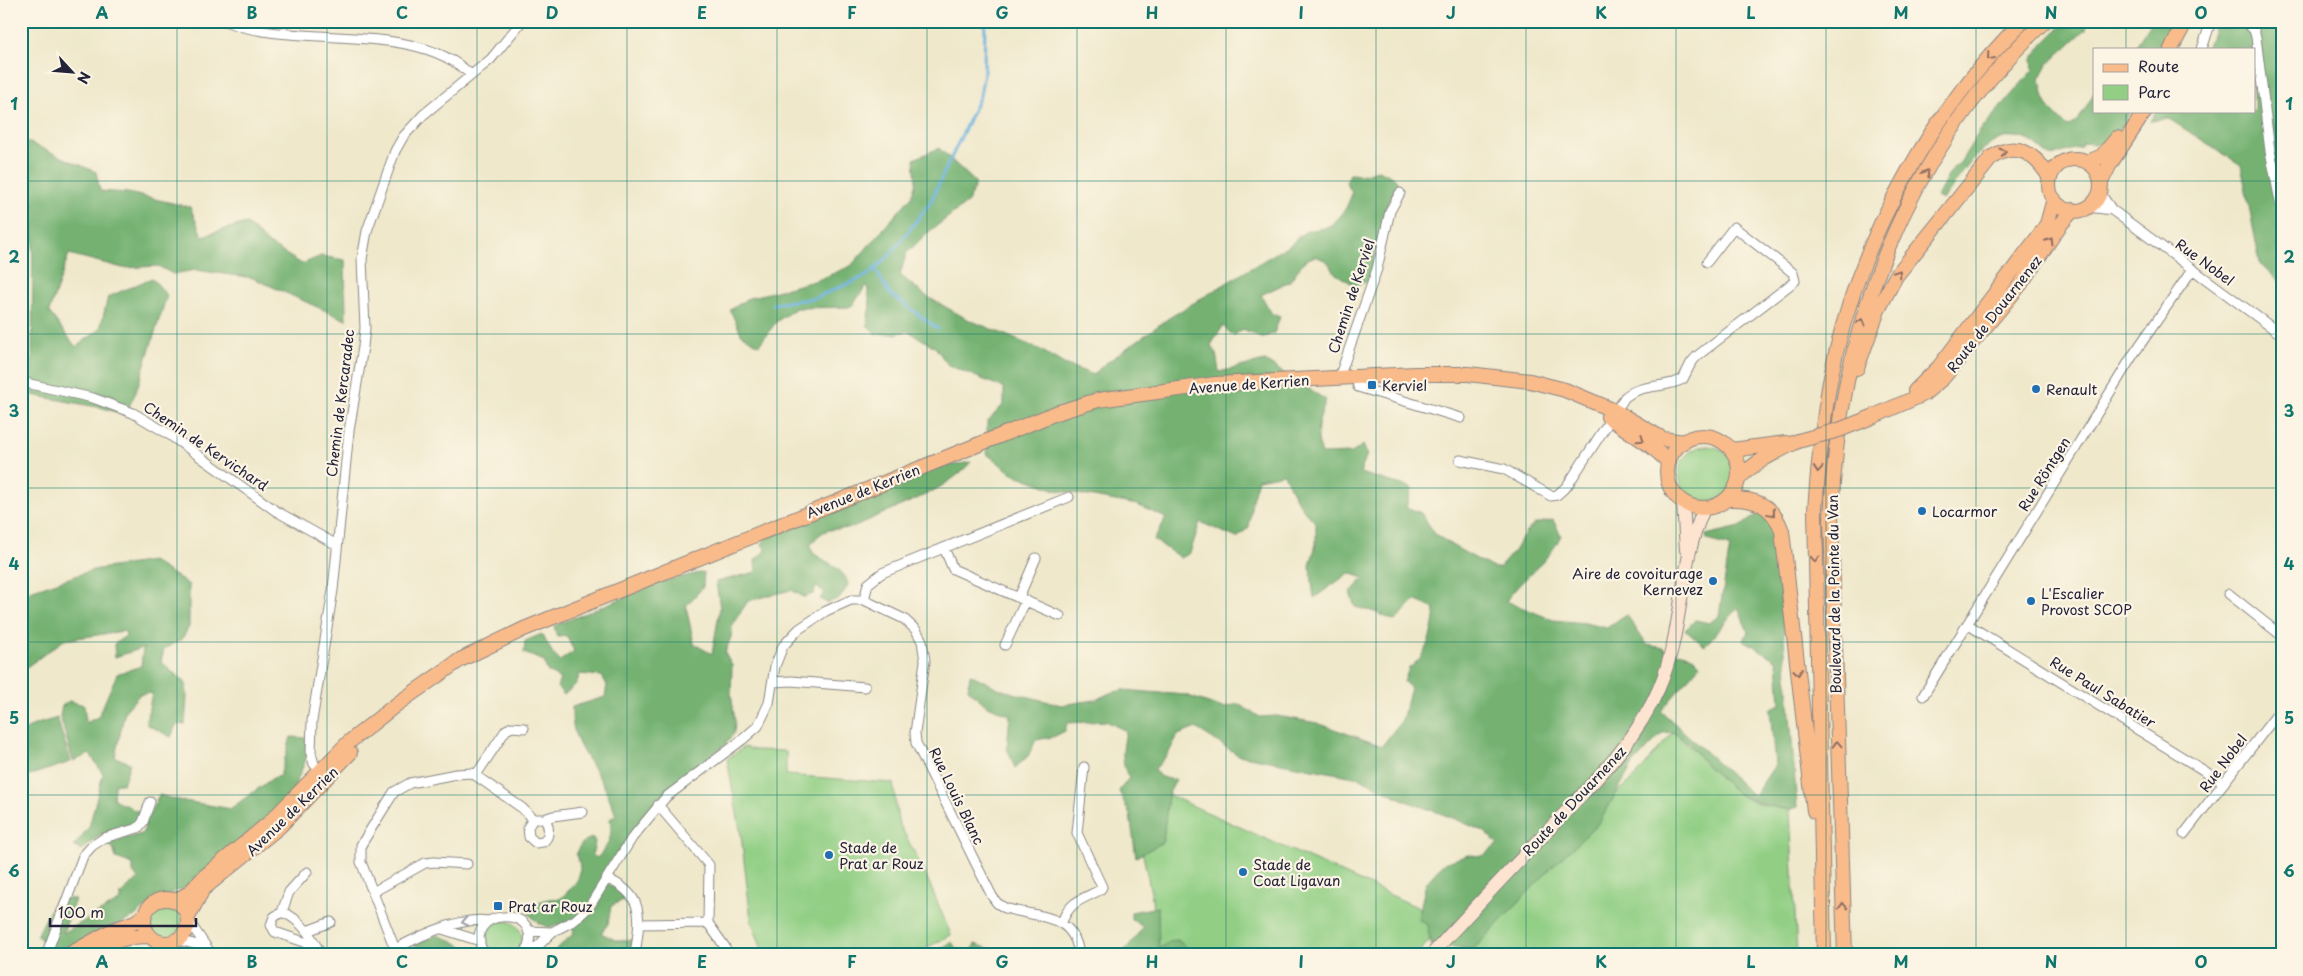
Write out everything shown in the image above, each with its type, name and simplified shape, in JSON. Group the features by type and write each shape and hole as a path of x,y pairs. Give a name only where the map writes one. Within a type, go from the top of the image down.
{"main road":[{"name":"Boulevard de la Pointe du Van","path":"1824,955 1815,510 1820,444 1836,353 1872,245 1909,171 1954,101 2023,21"},
{"name":"Boulevard de la Pointe du Van","path":"1845,955 1832,587 1832,486 1843,394 1854,347 1879,270 1901,217 1928,168 1964,113 2003,66 2045,21"},
{"path":"2172,48 2186,21"},
{"path":"2181,48 2194,21"},
{"path":"2088,162 2107,152 2133,112"},
{"path":"2101,188 2094,167 2080,159 2065,161 2054,171 2050,178 2050,189 2054,199 2066,208 2073,210 2088,208 2097,199 2110,164 2144,112"},
{"path":"1832,486 1859,362 1878,310 1907,259 1983,166 1997,153 2010,150 2029,154 2041,164 2050,178"},
{"name":"Route de Douarnenez","path":"1902,403 1939,367 2034,243 2047,224 2054,199"},
{"name":"Route de Douarnenez","path":"1732,450 1798,441 1839,430 1924,394 1944,378 2020,285 2060,225 2073,210"},
{"name":"Avenue de Kerrien","path":"175,901 189,892 204,877 269,824 323,776 397,704 460,660 524,629 1068,409 1098,400 1239,382 1454,374 1500,377 1612,415 1663,439 1684,442"},
{"name":"Avenue de Kerrien","path":"1612,415 1669,462"},
{"path":"1704,436 1724,442 1732,450 1740,468 1735,490 1728,499 1713,507 1704,508 1683,502 1675,495 1669,485 1667,474 1669,462 1672,454 1684,442 1704,436"},
{"name":"Route de Douarnenez","path":"1739,478 1750,467 1769,455 1798,441"},
{"path":"1728,499 1745,499 1761,503 1773,513 1782,531 1811,793 1822,863"},
{"name":"Route de Douarnenez","path":"1683,502 1686,565"},
{"name":"Route de Douarnenez","path":"1431,955 1606,770 1639,727 1657,693 1669,660 1686,565 1704,508"},
{"name":"Avenue de Kerrien","path":"188,919 203,889 262,842 323,776"},
{"path":"68,955 113,930 135,922 145,915 154,903 168,899 181,905 188,919 186,932 178,940 166,944 154,940 144,926 145,915"},
{"path":"88,955 124,938 150,936"}],"street":[{"path":"225,21 256,30 358,39 429,50 447,56 471,75"},
{"name":"Chemin de Kercaradec","path":"323,776 314,764 312,721 333,590 348,431 363,347 365,328 362,260 367,231 395,151 403,136 423,115 502,48 522,21"},
{"path":"2202,48 2211,21"},
{"path":"2245,21 2254,30 2256,37 2270,151 2282,211"},
{"name":"Rue Nobel","path":"2101,188 2112,210 2282,335"},
{"name":"Chemin de Kerviel","path":"1339,378 1377,269 1390,211 1400,193"},
{"path":"2088,208 2112,210"},
{"path":"1460,460 1504,469 1551,496 1557,495 1567,486 1625,397 1636,390 1683,379 1697,356 1795,281 1792,273 1787,268 1734,227 1707,262"},
{"name":"Rue Röntgen","path":"1924,696 2133,355 2192,270"},
{"path":"1357,378 1358,387 1461,418"},
{"name":"Chemin de Kervichard","path":"21,382 93,398 133,413 167,433 276,511 338,545"},
{"path":"525,953 538,946 552,932 583,914 608,879 632,838 658,805 677,787 742,740 758,726 769,703 773,671 779,653 792,635 834,607 851,600 864,600 868,584 876,577 1069,497"},
{"path":"944,548 953,569 1060,616"},
{"path":"1005,645 1036,558"},
{"path":"2229,594 2282,636"},
{"name":"Rue Louis Blanc","path":"864,600 878,605 910,623 922,641 925,666 911,742 997,904 1005,908 1062,922"},
{"name":"Rue Paul Sabatier","path":"1968,624 2224,783"},
{"path":"773,682 791,681 865,687"},
{"name":"Rue Nobel","path":"2184,834 2282,708"},
{"path":"476,775 506,730 512,727 524,728"},
{"path":"1079,955 1074,937 1062,922 1065,912 1070,906 1100,890 1102,887 1076,833 1084,767"},
{"path":"395,949 362,862 360,851 365,838 394,792 410,783 463,773 476,775 527,812 532,819 544,820 553,816 583,812"},
{"path":"46,955 83,856 92,846 104,838 138,828 143,822 150,802"},
{"path":"658,805 709,865 708,924 726,947 726,955"},
{"path":"532,819 528,827 529,837 543,846 548,836 548,826 544,820"},
{"path":"373,892 425,863 467,864"},
{"path":"307,872 289,892 282,912 274,917 271,924 273,931 316,946"},
{"path":"608,879 626,890 638,906 639,924 635,955"},
{"path":"282,912 290,916 307,931 320,955"},
{"path":"385,955 426,934 467,921 488,921 502,915 512,916 522,922 528,932 529,944 525,953"},
{"path":"188,919 210,953"},
{"path":"485,955 480,941 481,931 488,921"},
{"path":"307,931 331,922"},
{"path":"639,924 708,924"},
{"path":"442,929 480,941"},
{"path":"528,932 552,932"},
{"path":"178,940 198,945 210,953"}],"green space":[{"path":"2066,21 2087,21 2086,29 2048,64 2040,79 2044,98 2049,108 2068,127 2079,119 2093,95 2093,112 2129,112 2119,130 2104,145 2082,143 2081,147 2051,156 2025,139 2012,137 1999,140 1988,146 1977,156 1943,200 1937,197 1948,176 1954,167 1960,163 1979,132 2033,70 2032,59 2044,43"},
{"path":"2152,21 2170,21 2159,48 2135,48"},
{"path":"2217,21 2282,21 2282,284 2260,263 2241,165 2169,119 2150,121 2155,112 2256,112 2256,48 2207,48"},
{"path":"21,139 96,172 100,191 128,193 190,207 202,236 246,223 269,244 302,264 321,256 345,260 346,320 253,278 195,270 173,274 158,266 123,268 69,254 49,312 76,347 100,329 108,297 152,278 167,295 136,392 125,415 103,408 32,395 33,198 21,187"},
{"path":"939,148 976,183 968,202 926,234 906,254 900,275 926,296 967,319 1039,349 1064,364 1094,375 1102,366 1169,318 1289,246 1305,232 1329,226 1342,214 1350,198 1352,193 1346,182 1350,174 1361,175 1378,170 1395,178 1399,187 1388,202 1368,281 1356,286 1336,274 1327,261 1315,256 1304,261 1290,281 1261,295 1272,314 1280,317 1274,333 1262,338 1243,329 1233,336 1223,326 1211,345 1216,353 1219,372 1265,361 1326,400 1318,427 1318,439 1322,454 1352,453 1363,445 1367,454 1360,473 1412,488 1406,507 1421,513 1435,534 1493,568 1499,568 1514,551 1526,532 1535,524 1553,520 1561,535 1556,545 1506,601 1553,620 1585,623 1607,628 1626,614 1647,645 1664,648 1666,653 1677,652 1690,655 1700,665 1661,711 1754,796 1775,765 1770,709 1780,704 1777,661 1744,640 1748,632 1738,607 1705,646 1685,630 1695,620 1709,623 1719,616 1730,546 1707,540 1706,535 1740,527 1763,510 1771,523 1777,546 1797,807 1790,810 1769,806 1739,795 1706,765 1689,743 1673,732 1662,733 1633,764 1599,823 1553,866 1474,949 1431,945 1427,925 1418,919 1426,883 1444,863 1468,855 1483,856 1498,844 1485,832 1406,801 1360,778 1238,755 1196,728 1178,735 1168,754 1154,770 1161,777 1176,780 1168,795 1163,842 1136,857 1130,815 1119,791 1129,778 1123,761 1126,731 1106,721 1067,723 1065,731 1053,737 1036,740 1028,756 1015,768 1007,748 1010,715 987,706 968,689 970,674 1002,690 1061,705 1095,700 1110,693 1123,690 1185,695 1223,708 1238,704 1260,717 1277,716 1317,723 1382,746 1402,720 1411,688 1404,682 1409,668 1421,657 1425,650 1433,625 1435,609 1415,600 1395,621 1375,612 1355,607 1350,593 1364,578 1349,573 1314,598 1310,566 1316,544 1316,523 1297,500 1284,474 1258,479 1252,500 1249,527 1237,538 1200,522 1190,553 1181,558 1154,540 1166,518 1137,505 1056,490 1013,474 987,454 987,422 1004,404 1004,388 948,365 935,347 908,331 895,334 876,334 867,325 870,304 867,285 851,307 796,308 776,322 759,345 742,335 730,310 749,298 818,280 851,266 912,196 916,182 914,159"},
{"path":"1701,446 1713,446 1723,450 1731,458 1735,474 1731,490 1723,498 1713,502 1701,502 1691,498 1683,490 1679,480 1679,468 1683,458 1691,450"},
{"path":"971,462 951,480 917,499 857,526 826,531 816,539 810,546 813,553 834,566 846,579 848,585 840,598 827,603 820,599 825,592 816,587 813,594 804,597 791,590 748,601 732,625 731,637 725,653 732,665 731,694 735,721 734,733 726,744 677,782 653,806 634,828 602,881 618,889 623,895 623,900 611,906 608,924 601,933 617,941 633,940 631,955 550,955 573,934 574,929 564,922 550,928 538,923 527,912 531,904 548,899 560,899 571,889 580,874 576,853 579,847 585,841 593,838 595,842 592,855 597,858 607,845 611,831 610,819 616,815 607,792 576,737 572,719 572,707 605,697 607,685 602,676 580,674 576,684 564,695 557,687 560,679 547,671 544,661 524,653 525,641 542,634 553,654 560,661 574,651 567,636 557,637 554,626 664,581 704,572 703,587 686,606 694,644 712,654 720,608 716,582 756,572 755,560 766,550 762,544 767,536 929,469"},
{"path":"152,561 189,585 189,627 182,639 164,649 161,662 185,682 187,697 185,724 176,725 171,737 146,724 152,693 140,694 125,711 115,757 130,763 123,784 115,783 113,798 121,804 127,804 132,809 149,815 159,795 230,809 273,778 280,776 291,737 306,738 306,759 291,795 188,888 157,899 132,918 58,954 37,936 56,898 75,899 63,933 121,900 121,894 138,879 133,872 133,864 116,858 113,848 106,843 142,834 146,825 100,835 81,851 74,846 89,827 103,774 90,754 73,761 60,716 62,706 69,701 84,705 86,723 98,717 117,674 141,666 143,648 115,657 114,644 127,635 123,631 64,640 21,671 21,594 93,570"},
{"path":"57,718 71,762 21,778 21,733 34,725"},
{"path":"1673,732 1743,797 1762,804 1790,810 1797,955 1468,955 1453,943 1637,775"},
{"name":"Stade de Prat ar Rouz","path":"744,747 755,750 786,751 786,775 893,783 898,821 925,873 951,935 913,955 764,955 751,920 741,835 727,759"},
{"name":"Stade de Coat Ligavan","path":"1140,782 1446,920 1417,955 1154,955 1155,939 1152,898 1141,845"},
{"path":"166,906 172,907 177,911 181,916 181,928 177,933 172,937 166,938 160,937 155,933 151,928 150,922 151,916 155,911 160,907"},
{"path":"1158,907 1159,949 1170,941 1178,940 1190,951 1189,955 1119,955 1128,947 1143,927 1131,919 1131,912"},
{"path":"504,921 511,922 517,926 521,932 521,946 517,952 511,956 504,957 497,956 491,952 487,946 486,939 487,932 491,926 497,922"},
{"path":"437,935 453,941 475,955 423,955 415,944"},
{"path":"952,942 956,949 972,951 975,944 1010,955 930,955"}],"waterway":[{"path":"773,304 815,298 868,275 891,254 930,203 980,96 984,73 985,21"},
{"path":"875,269 889,293 938,329"}],"place":[{"name":"Kerviel","path":"1372,385"},
{"name":"Renault","path":"2036,389"},
{"name":"Locarmor","path":"1922,511"},
{"name":"Aire de covoiturage Kernevez","path":"1713,581"},
{"name":"L'Escalier Provost SCOP","path":"2031,601"},
{"name":"Stade de Prat ar Rouz","path":"829,855"},
{"name":"Stade de Coat Ligavan","path":"1243,872"},
{"name":"Prat ar Rouz","path":"498,906"}]}
